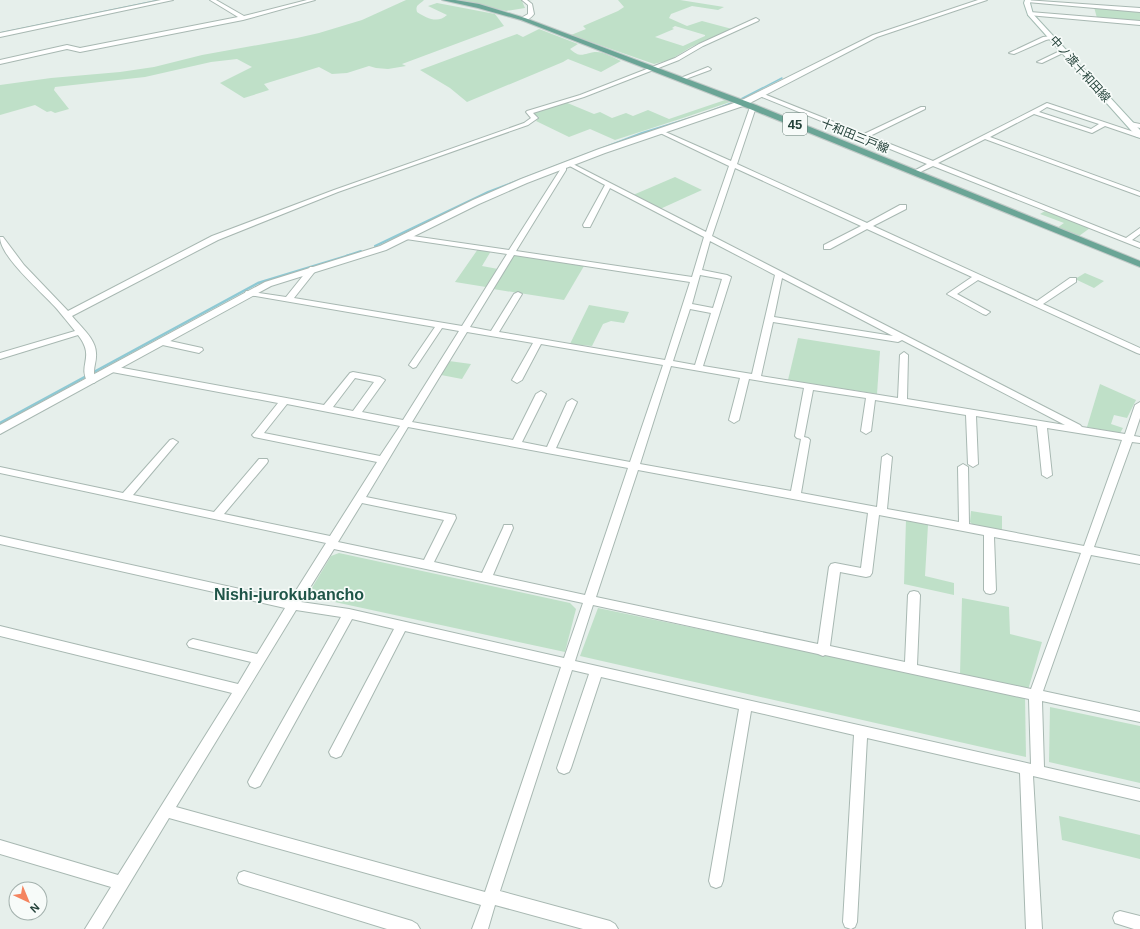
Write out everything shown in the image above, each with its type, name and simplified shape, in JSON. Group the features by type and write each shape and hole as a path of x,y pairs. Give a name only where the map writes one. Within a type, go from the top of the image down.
{"main road":[{"name":"十和田三戸線","path":"446,0 479,6 523,19 681,79 1140,264"}],"street":[{"path":"0,35 170,0"},
{"path":"212,0 243,18"},
{"path":"0,62 67,47 80,50 243,18 313,0"},
{"path":"523,19 531,14 530,5 524,0"},
{"path":"0,430 90,377 112,369 249,293 276,281 373,252 499,191 566,165 659,131 748,105 759,94 875,36 984,0"},
{"path":"1028,0 1140,10"},
{"name":"中ノ渡十和田線","path":"1028,0 1030,14 1140,136"},
{"path":"1030,14 1140,23"},
{"path":"67,315 215,238 336,191 526,124 535,118 529,112 582,96 677,59 756,20"},
{"path":"1012,53 1045,38 1052,38"},
{"path":"1040,62 1064,51"},
{"path":"681,79 708,70"},
{"path":"759,94 1140,246"},
{"path":"480,929 687,306 695,276 732,165 748,105"},
{"path":"914,173 1047,105 1140,136"},
{"path":"864,136 923,108"},
{"path":"1033,112 1092,131 1104,124"},
{"path":"1130,124 1140,126"},
{"path":"659,131 1140,352"},
{"path":"984,137 1140,194"},
{"path":"566,165 609,184 779,274 1086,431"},
{"path":"94,929 259,659 566,165"},
{"path":"587,225 609,184"},
{"path":"827,247 903,207"},
{"path":"1126,241 1140,230"},
{"path":"406,237 511,253 695,276 728,277 698,368"},
{"path":"0,240 21,267 67,315 89,343 92,353 90,377"},
{"path":"289,299 313,269"},
{"path":"756,378 779,274"},
{"path":"977,277 951,294 986,312"},
{"path":"1037,304 1073,280"},
{"path":"249,293 756,378 1140,440"},
{"path":"494,333 518,294"},
{"path":"687,306 717,311"},
{"path":"769,319 908,340"},
{"path":"413,365 440,324"},
{"path":"0,356 80,332"},
{"path":"517,380 538,341"},
{"path":"161,342 199,350"},
{"path":"902,402 904,355"},
{"path":"112,369 1140,560"},
{"path":"326,409 352,375 380,380 356,414"},
{"path":"734,420 745,376"},
{"path":"795,496 809,386"},
{"path":"516,445 542,394"},
{"path":"866,431 871,396"},
{"path":"285,401 257,435 383,460"},
{"path":"550,451 572,402"},
{"path":"1034,929 1032,770 1035,695 1140,405"},
{"path":"964,528 971,413"},
{"path":"1042,424 1047,475"},
{"path":"125,497 173,442"},
{"path":"823,650 835,567 866,573 887,457"},
{"path":"216,516 263,461"},
{"path":"0,470 216,516 589,600 1140,717"},
{"path":"359,499 451,518 427,564"},
{"path":"486,577 508,528"},
{"path":"989,532 990,590"},
{"path":"0,540 293,605 349,614 596,672 1140,795"},
{"path":"910,669 914,595"},
{"path":"255,782 349,614"},
{"path":"336,752 402,626"},
{"path":"0,632 240,690"},
{"path":"193,644 259,659"},
{"path":"564,768 596,672"},
{"path":"716,881 746,705"},
{"path":"850,922 861,731"},
{"path":"167,811 610,929"},
{"path":"0,847 122,883"},
{"path":"244,878 412,929"},
{"path":"1120,918 1140,923"}],"green space":[{"path":"406,0 424,0 417,6 417,12 432,19 440,19 447,15 428,6 437,3 495,14 504,26 402,64 406,66 388,69 369,66 347,73 332,74 319,67 264,84 269,90 244,98 220,83 252,67 237,59 211,62 145,77 55,87 54,90 69,109 55,113 51,111 47,112 35,105 0,115 0,85 154,67 202,55 297,38 362,20"},
{"path":"457,0 533,0 522,1 525,8 506,11"},
{"path":"618,0 680,0 724,7 718,10 692,6 671,14 669,18 687,26 702,21 732,29 691,47 670,60 654,64 571,35 586,29 583,26 624,7","holes":["675,26 705,35 683,46 655,37 674,29 672,28"]},
{"path":"1094,7 1140,11 1140,21 1097,18"},
{"path":"539,29 578,44 570,49 577,54 583,55 593,52 600,52 621,61 601,72 568,59 467,102 450,88 420,70 517,34 523,37"},
{"path":"725,100 730,102 615,140 590,129 569,137 536,121 539,117 532,113 565,102 594,114 600,112 612,118 626,113 633,116 648,110 669,119"},
{"path":"675,177 702,190 660,209 633,195"},
{"path":"1045,211 1090,228 1079,236 1057,228 1064,223 1040,214"},
{"path":"478,249 491,251 482,266 498,269 486,287 455,282"},
{"path":"514,255 584,266 564,300 493,289"},
{"path":"1085,273 1104,281 1094,288 1075,279"},
{"path":"589,305 629,312 624,323 611,321 603,324 592,346 570,344"},
{"path":"798,338 880,351 877,394 788,380"},
{"path":"449,361 471,364 462,379 441,375"},
{"path":"1100,384 1136,400 1127,418 1114,415 1111,424 1123,428 1120,433 1087,427"},
{"path":"971,511 1002,516 1002,530 973,525 970,522"},
{"path":"906,520 928,525 925,576 954,583 954,595 904,584"},
{"path":"339,553 570,603 576,609 565,652 307,596 331,556"},
{"path":"962,598 1009,607 1010,634 1042,642 1028,690 960,674"},
{"path":"598,608 1025,697 1026,757 580,656"},
{"path":"1050,707 1140,726 1140,783 1049,762"},
{"path":"1059,816 1140,835 1140,859 1062,840"}],"waterway":[{"path":"0,33 160,0"},
{"path":"739,100 782,78"},
{"path":"706,113 703,114 734,102"},
{"path":"375,246 488,192 642,133 694,117"},
{"path":"346,256 361,251"},
{"path":"0,423 258,283 350,255"}],"district":[{"name":"Nishi-jurokubancho","path":"289,594"}]}
